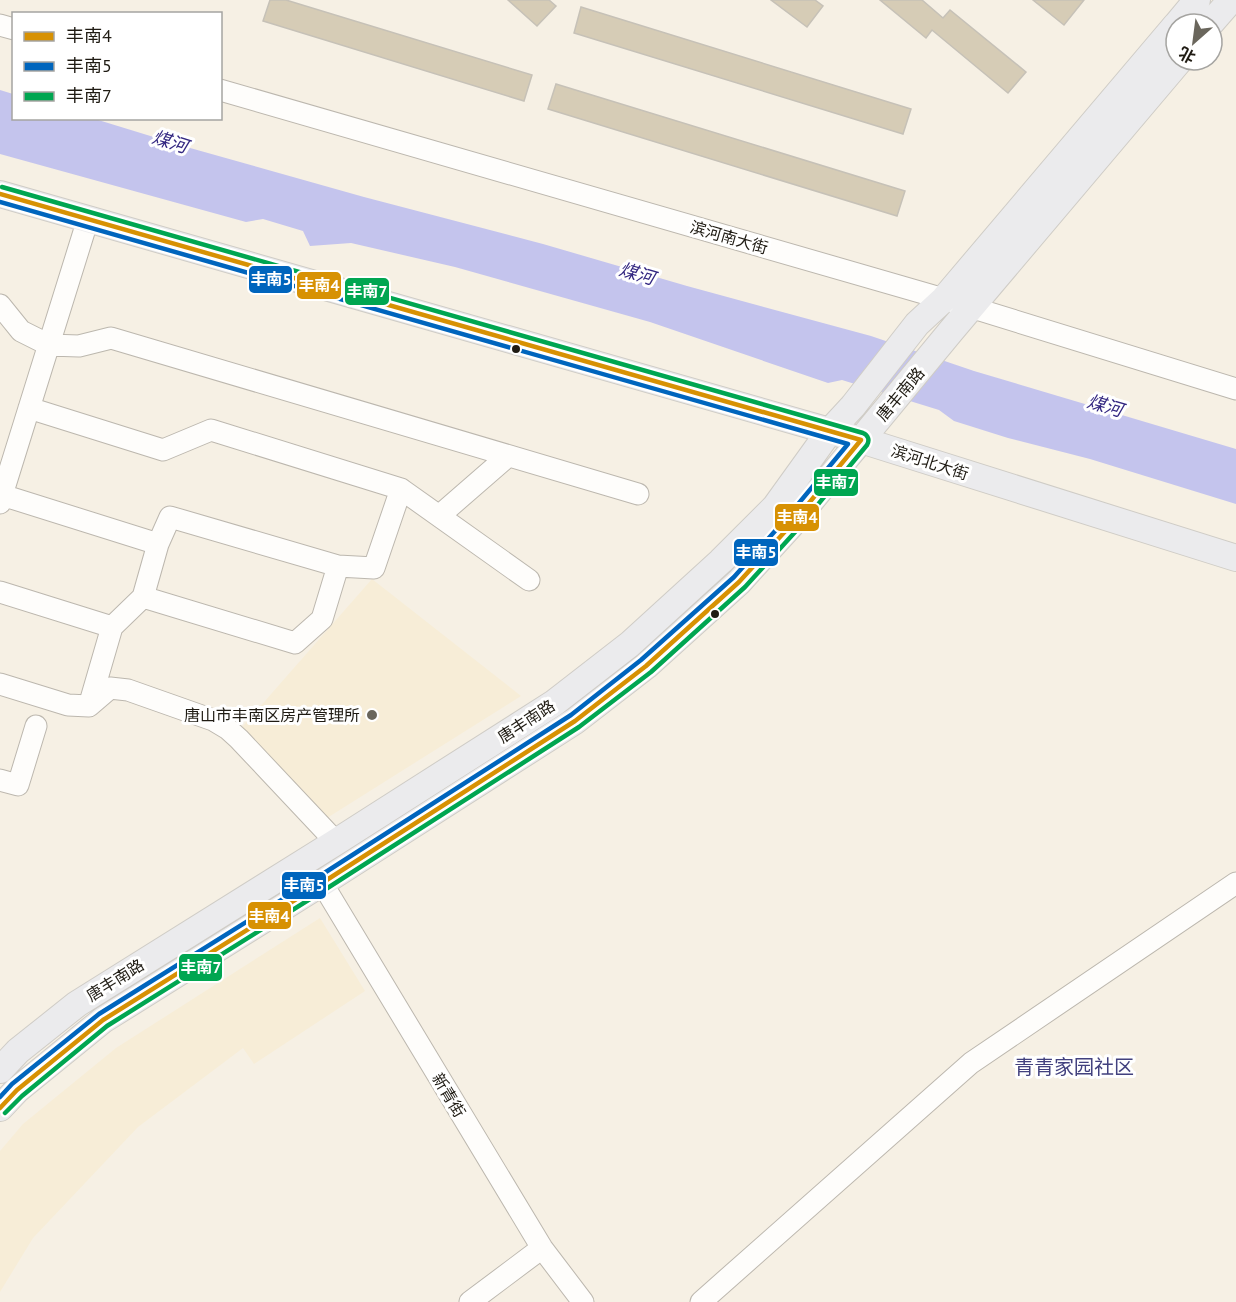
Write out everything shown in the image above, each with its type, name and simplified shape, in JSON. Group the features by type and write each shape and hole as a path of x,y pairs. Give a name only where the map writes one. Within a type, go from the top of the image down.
{"main road":[{"name":"唐丰南路","path":"1187,12 1197,0"},
{"path":"1220,12 1230,0"},
{"name":"唐丰南路","path":"0,1071 18,1052 77,1004 554,703 630,645 721,561 775,507 829,432 853,406 917,324 944,299 1164,39"},
{"name":"唐丰南路","path":"0,1108 17,1090 103,1020 575,721 646,666 740,582 790,526 1170,72"},
{"name":"滨河北大街","path":"0,194 861,440 1236,558"}],"street":[{"name":"滨河南大街","path":"222,91 944,299 1236,389"},
{"path":"88,219 29,408 5,471 1,498 158,544"},
{"path":"0,305 21,331 49,345 79,346 111,338 638,494"},
{"path":"29,408 163,450 211,430 401,489 529,580"},
{"path":"439,516 508,456"},
{"path":"89,706 112,627 142,597 158,544 170,517 338,566 374,568 401,489"},
{"path":"142,597 295,642 322,619 338,566"},
{"path":"0,592 112,627"},
{"path":"0,684 68,705 89,706 110,688 128,690 213,720 239,739 336,842"},
{"path":"0,780 18,785 36,726"},
{"name":"新青街","path":"322,883 542,1248 583,1302"},
{"path":"701,1302 971,1063 1236,883"},
{"path":"470,1302 542,1248"}],"shaded area":[{"name":"唐山市丰南区房产管理所","path":"372,579 521,696 327,818 236,734"},
{"path":"320,918 365,991 254,1064 243,1048 138,1127 33,1238 0,1292 0,1151 23,1124 116,1048"}],"water":[{"name":"煤河","path":"0,90 12,94 12,120 98,120 364,197 543,244 871,336 974,371 1236,449 1236,504 1090,459 1008,438 954,421 939,410 842,380 828,383 650,322 455,267 351,243 310,246 303,231 263,219 246,222 0,154"}],"building":[{"path":"270,0 286,0 532,75 524,101 263,21"},
{"path":"508,0 549,0 556,6 537,26"},
{"path":"771,0 815,0 823,6 807,27"},
{"path":"880,0 922,0 943,18 950,10 1026,72 1008,93 932,30 926,38"},
{"path":"1033,0 1084,0 1064,25"},
{"path":"581,7 911,109 903,134 574,33"},
{"path":"556,84 905,191 897,216 548,109"}],"transit line":[{"name":"丰南7","path":"2,187 863,433 868,440 867,445 796,531 745,587 651,672 579,727 107,1026 22,1096 5,1113"},
{"name":"丰南4","path":"0,194 861,440 790,526 739,582 646,666 575,721 103,1020 17,1090 0,1108"},
{"name":"丰南5","path":"0,202 848,444 734,577 641,660 571,715 99,1014 12,1084 0,1097"}],"place":[{"name":"唐山市丰南区房产管理所","path":"372,715"}],"district":[{"name":"青青家园社区","path":"1074,1067"}]}
